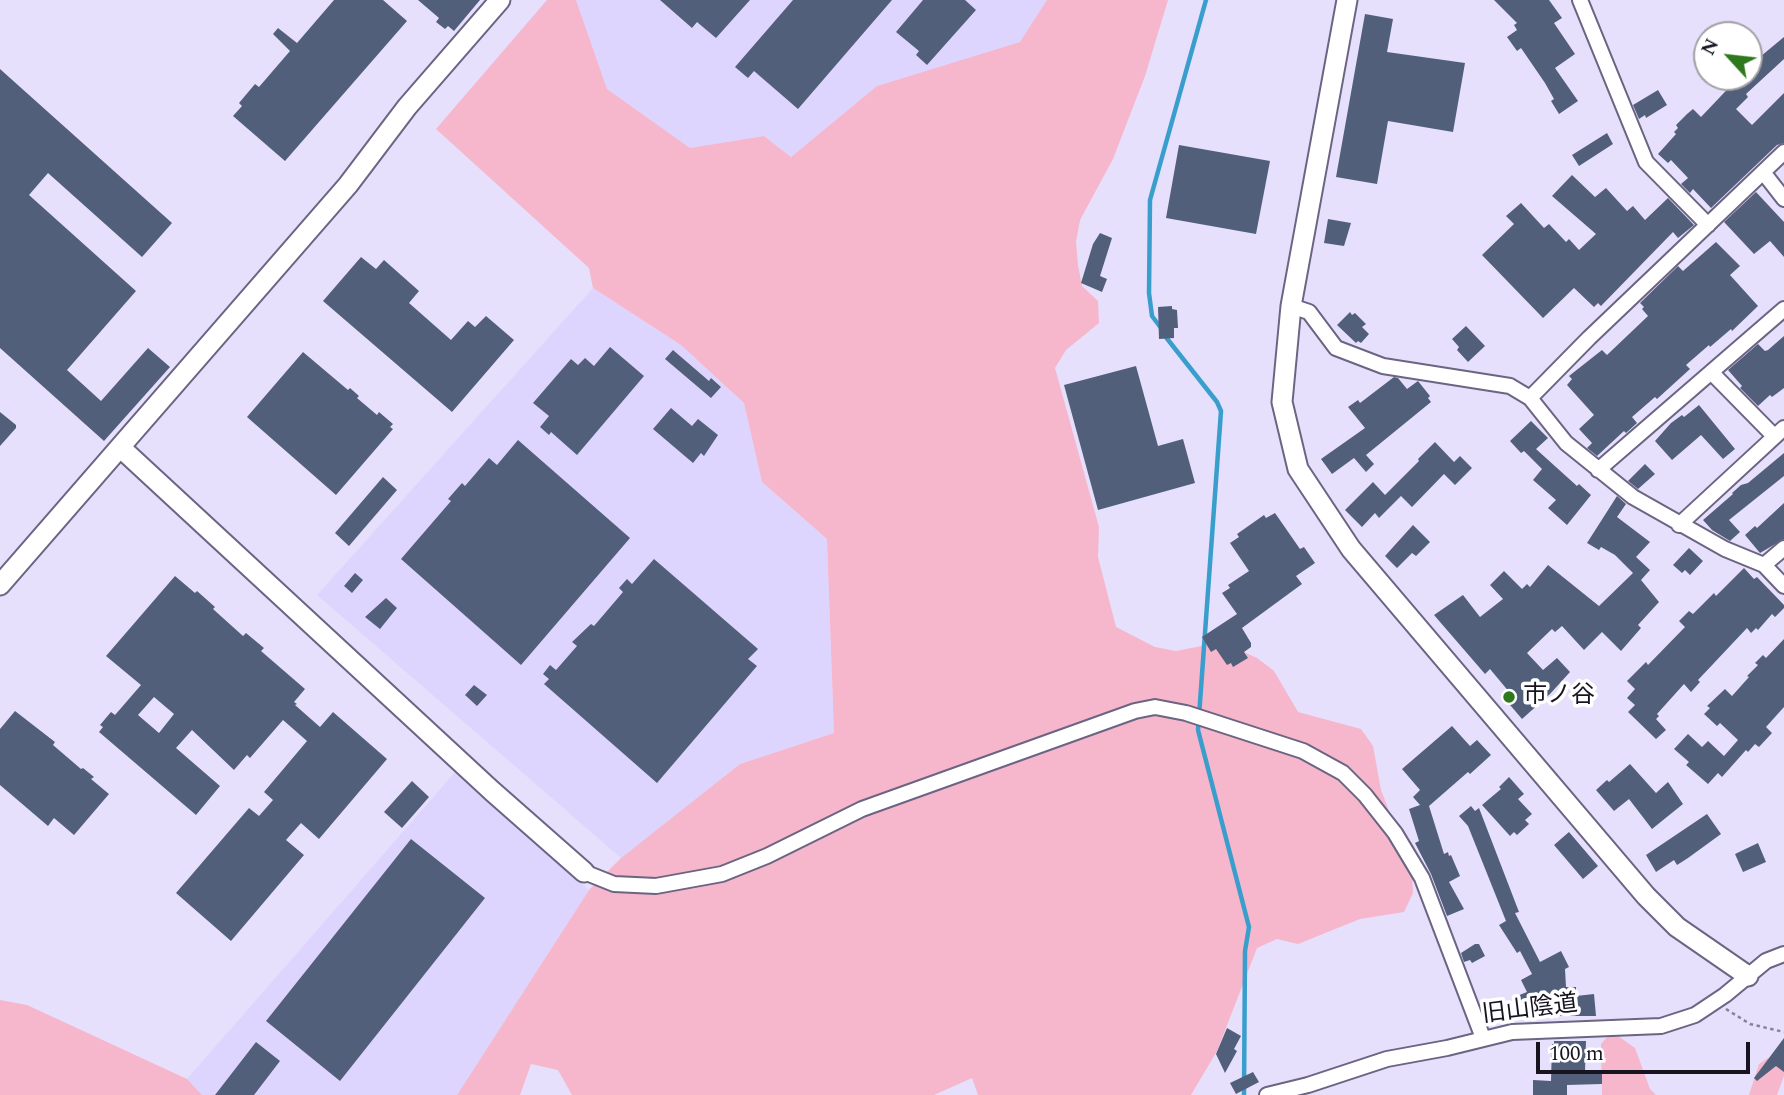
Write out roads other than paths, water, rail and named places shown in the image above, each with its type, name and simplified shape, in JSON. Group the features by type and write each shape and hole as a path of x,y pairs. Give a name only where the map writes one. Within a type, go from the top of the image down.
{"street":[{"path":"0,585 348,185 407,107 500,0"},
{"path":"1347,0 1291,306 1282,402 1298,470 1351,549 1646,896 1678,926 1748,976"},
{"path":"1580,0 1646,162 1708,225"},
{"path":"1530,398 1784,152"},
{"path":"1763,172 1784,199"},
{"path":"1291,306 1310,312 1336,348 1383,366 1510,386 1530,398 1566,443 1633,497 1725,550 1764,565 1784,586"},
{"path":"1598,470 1784,309"},
{"path":"1679,525 1779,432 1712,373"},
{"path":"121,448 584,872 614,884 656,886 722,874 767,856 862,809 1135,711 1155,707 1186,713 1303,751 1343,773 1365,795 1395,833 1422,878 1483,1038"},
{"path":"1764,565 1784,548"},
{"name":"旧山陰道","path":"1267,1095 1308,1085 1388,1059 1512,1032 1661,1026 1695,1015 1766,961 1784,954"}],"waterway":[{"path":"1161,328 1152,316 1149,293 1150,200 1206,0"},
{"path":"1165,336 1217,402 1221,411 1198,730 1249,927 1245,951 1244,1095"}],"place":[{"name":"市ノ谷","path":"1509,697"}]}
